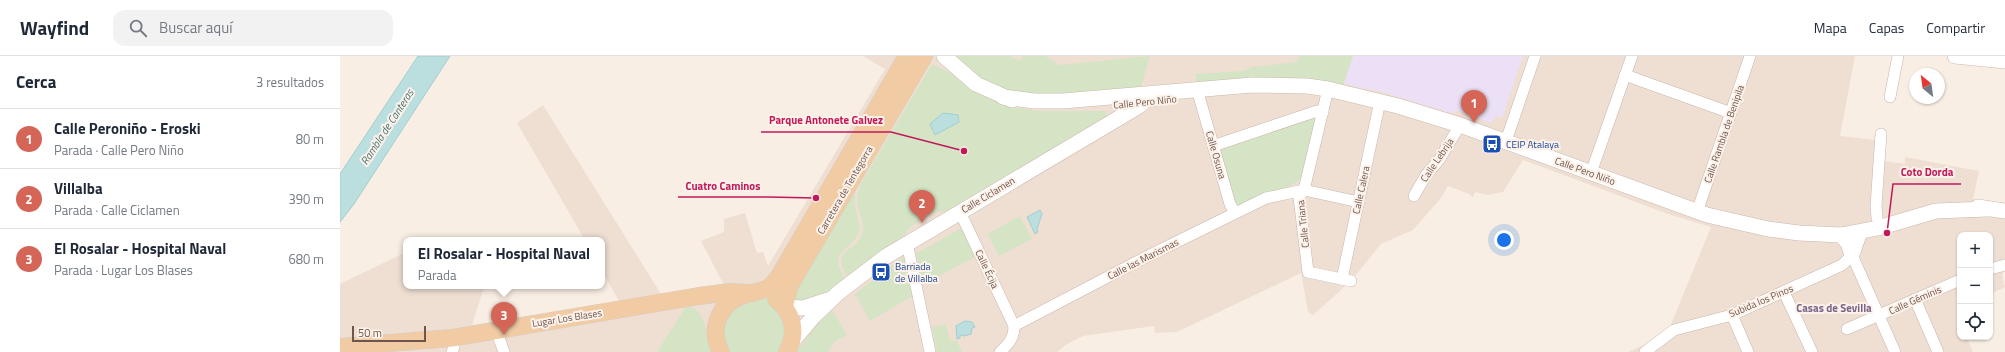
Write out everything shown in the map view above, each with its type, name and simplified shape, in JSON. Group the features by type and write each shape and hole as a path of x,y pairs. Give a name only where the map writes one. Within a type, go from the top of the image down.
{"main road":[{"name":"Carretera de Tentegorra","path":"716,326 720,314 728,303 739,296 769,288 778,278 907,56"},
{"name":"Carretera de Tentegorra","path":"784,307 790,285 924,56"},
{"name":"Lugar Los Blases","path":"340,347 452,345 496,330 730,292 771,296 784,307"},
{"name":"Lugar Los Blases","path":"675,300 690,299 700,303 712,315 716,326"},
{"path":"784,307 792,323 789,347"},
{"path":"716,326 716,339 721,352"}],"street":[{"name":"Calle Pero Niño","path":"944,56 969,79 984,89 1003,97 1040,107 1067,108 1143,104"},
{"path":"1506,141 1535,56"},
{"path":"1590,173 1632,56"},
{"name":"Calle Rambla de Benipila","path":"1697,212 1750,56"},
{"path":"1890,97 1898,56"},
{"path":"1955,56 2005,62"},
{"path":"1626,75 1731,112"},
{"name":"Calle Pero Niño","path":"1003,97 1034,101 1063,101 1202,92 1252,84 1328,89 1380,101 1460,124 1697,212 1720,218 1799,233 1841,235 1862,232 1936,211 1988,209"},
{"name":"Calle Triana","path":"1328,89 1304,190 1299,197 1308,272 1346,280"},
{"path":"1143,104 1147,99 1202,92"},
{"name":"Calle Osuna","path":"1202,92 1213,146 1230,204 1235,213"},
{"name":"Calle Calera","path":"1346,280 1359,202 1380,101"},
{"name":"Calle Ciclamen","path":"789,347 814,316 838,293 884,256 1143,104"},
{"path":"1105,106 1109,107 1114,114 1112,122"},
{"path":"1213,146 1316,111 1323,112"},
{"name":"Calle Lebrija","path":"1414,196 1426,175 1439,160 1460,124"},
{"path":"1877,218 1876,206 1881,134"},
{"path":"1304,190 1359,202"},
{"name":"Calle las Marismas","path":"1014,326 1142,259 1266,198 1304,190"},
{"name":"Calle Pero Niño","path":"1720,218 1810,228 1839,226 1944,202 2005,211"},
{"path":"1810,228 1840,231 1854,228 1862,232 1867,226 1910,209"},
{"name":"Calle Écija","path":"960,212 1014,326"},
{"name":"Subida los Pinos","path":"1648,352 1674,330 1732,315 1842,265 1858,247 1862,232"},
{"path":"1841,235 1848,243 1895,352"},
{"path":"907,243 930,352"},
{"path":"1993,268 2005,265"},
{"name":"Calle Géminis","path":"1847,330 1957,281"},
{"path":"1784,292 1812,352"},
{"name":"Calle Ciclamen","path":"784,307 809,307 838,293"},
{"path":"1915,299 1938,352"},
{"path":"1732,315 1748,352"},
{"path":"1000,352 1009,344 1014,335 1014,326"},
{"path":"496,330 504,352"}],"shaded area":[{"path":"863,56 1855,56 1840,136 1876,140 1885,161 1905,164 1905,157 1979,171 1973,199 2005,203 2005,267 2002,276 2005,287 1993,293 1993,232 1957,232 1957,340 1968,340 1973,352 1628,352 1667,334 1711,227 1668,214 1523,160 1503,192 1487,195 1475,192 1473,198 1469,194 1448,186 1441,198 1413,230 1381,244 1351,281 1313,315 1308,312 1301,273 1177,332 1155,333 1154,326 1083,336 1067,344 1057,352 340,352 340,284 403,253 403,289 483,289 472,325 619,301 605,276 605,237 583,237 517,123 543,105 661,294 724,285 701,241 724,232 724,219 745,213 757,253 763,252 768,266 885,69"},
{"path":"1353,56 1523,56 1502,118 1495,116 1492,123 1456,110 1451,113 1386,93 1344,84"}],"green space":[{"path":"959,56 1010,56 1019,61 1023,56 1045,56 1059,65 1150,56 1140,90 1057,96 1015,92 996,86 973,73 958,59"},
{"path":"1300,56 1353,56 1343,85 1307,80 1270,79 1198,85 1195,74 1242,71 1252,67 1297,62"},
{"path":"932,64 951,73 981,95 1010,107 1040,111 1105,111 1108,115 947,211 936,212 910,227 903,237 881,251 851,283 844,271 842,262 843,256 860,238 863,230 858,203 860,185"},
{"path":"1317,111 1301,179 1287,188 1232,209 1213,146"},
{"path":"855,190 855,206 860,230 856,238 841,253 838,265 849,284 798,308 787,352 721,352 716,326 754,293"},
{"path":"1020,216 1032,239 999,256 987,234"},
{"path":"961,228 975,257 922,285 916,252 921,251"},
{"path":"905,255 913,296 870,321 855,294"},
{"path":"686,306 693,308 702,317 711,352 657,352"},
{"path":"832,310 847,335 834,342 828,352 797,352 814,328"},
{"path":"946,324 950,341 957,341 962,352 937,352 932,327"}],"water":[{"name":"Rambla de Canteras","path":"418,56 450,56 354,204 340,222 340,174"},
{"path":"943,113 958,115 959,122 935,135 930,124"},
{"path":"1040,210 1042,214 1037,229 1038,232 1035,234 1027,217"},
{"path":"965,321 972,322 975,327 972,328 971,334 964,336 960,335 960,338 957,339 956,326"}],"place":[{"name":"Calle Peroniño - Eroski","path":"1474,123"},
{"name":"CEIP Atalaya","path":"1492,144"},
{"name":"Parque Antonete Galvez","path":"964,151"},
{"name":"Cuatro Caminos","path":"816,198"},
{"name":"Villalba","path":"922,223"},
{"name":"Coto Dorda","path":"1887,233"},
{"name":"Barriada de Villalba","path":"881,272"},
{"name":"El Rosalar - Hospital Naval","path":"504,335"}],"district":[{"name":"Casas de Sevilla","path":"1834,308"}]}
